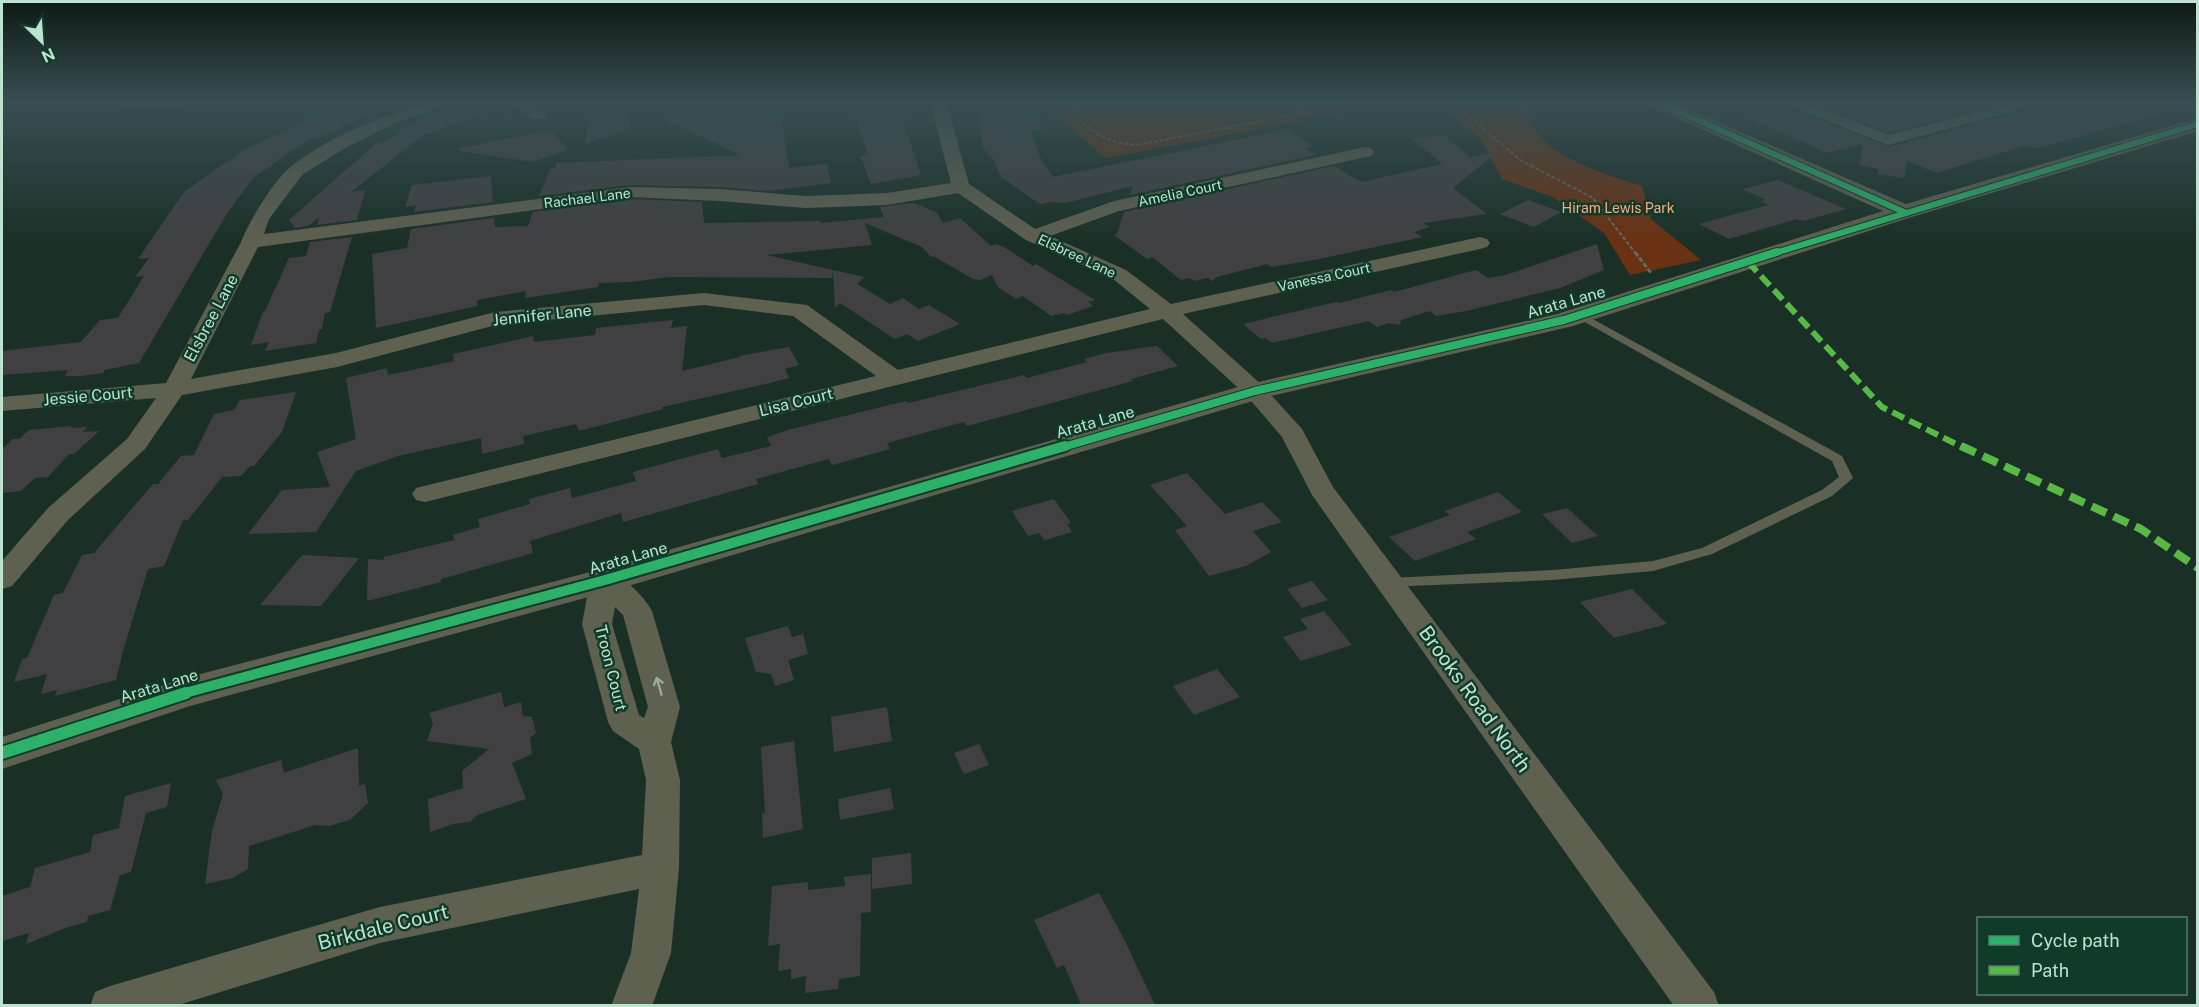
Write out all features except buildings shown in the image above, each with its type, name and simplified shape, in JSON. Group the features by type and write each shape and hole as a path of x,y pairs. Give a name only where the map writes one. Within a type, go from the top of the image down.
{"street":[{"name":"Elsbree Lane","path":"2,579 58,514 136,444 174,389 251,242 260,218 297,170 333,148"},
{"path":"951,148 961,187"},
{"path":"1759,148 1904,213"},
{"name":"Arata Lane","path":"2,753 185,693 605,580 1255,391 1580,315 2119,148"},
{"name":"Amelia Court","path":"1033,236 1114,207 1365,152"},
{"name":"Elsbree Lane","path":"961,187 1033,236 1119,274 1167,311 1255,391"},
{"name":"Rachael Lane","path":"251,242 630,192 720,195 806,202 887,199 961,187"},
{"name":"Vanessa Court","path":"1167,311 1480,243"},
{"name":"Jennifer Lane","path":"174,389 337,360 495,319 704,299 799,310 894,378"},
{"name":"Lisa Court","path":"425,494 1167,311"},
{"name":"Jessie Court","path":"2,404 174,389"},
{"name":"Brooks Road North","path":"1255,391 1293,434 1321,489 1699,1005"},
{"path":"605,580 637,611 664,707 654,742 663,780 660,868 651,953 630,1005"},
{"name":"Troon Court","path":"605,580 597,624 625,723 654,742"},
{"name":"Birkdale Court","path":"110,1005 380,925 660,868"}],"lane":[{"path":"1390,583 1553,575 1653,566 1707,551 1827,493 1846,478 1837,459 1820,448 1704,386 1580,315"}],"path":[{"path":"1506,148 1520,160 1593,198 1610,216 1639,260 1668,287"}],"green space":[{"path":"1094,148 1158,148 1106,158"},
{"name":"Hiram Lewis Park","path":"1486,148 1554,148 1578,163 1642,186 1651,219 1701,260 1630,275 1604,233 1553,197 1502,179"}],"marked path":[{"path":"1748,262 1882,407 1925,430 2141,529 2198,568"}],"cycle path":[{"path":"1760,148 1904,212"},
{"path":"2,753 185,693 605,580 1255,391 1564,320 1904,212 2118,148"}]}
